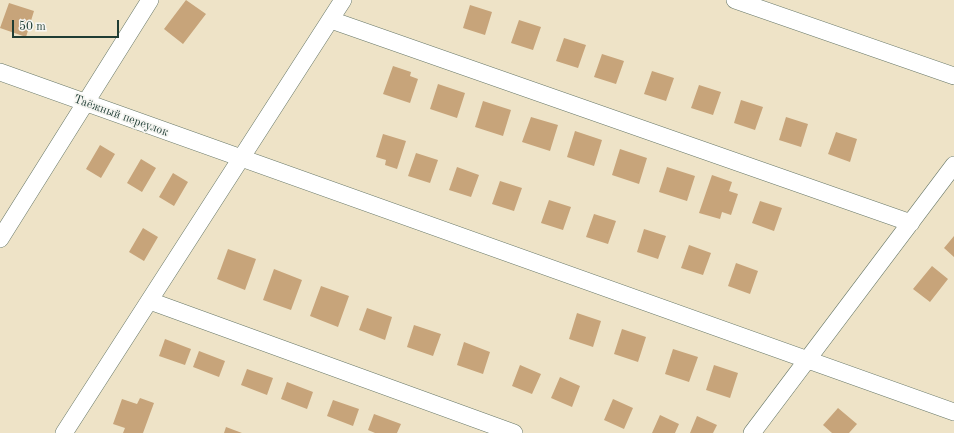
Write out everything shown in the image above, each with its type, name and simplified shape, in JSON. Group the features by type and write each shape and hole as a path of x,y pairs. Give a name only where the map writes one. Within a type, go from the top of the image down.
{"street":[{"path":"0,239 150,0"},
{"path":"65,433 344,0"},
{"path":"735,0 954,76"},
{"path":"331,20 910,223"},
{"name":"Таёжный переулок","path":"0,72 954,412"},
{"path":"752,433 954,165"},
{"path":"150,301 514,433"}],"building":[{"path":"186,0 206,14 183,44 164,29"},
{"path":"9,3 34,11 26,37 0,28"},
{"path":"470,5 492,12 485,35 463,28"},
{"path":"519,20 541,27 533,50 511,43"},
{"path":"564,38 586,45 578,68 556,61"},
{"path":"602,54 624,61 616,84 594,77"},
{"path":"393,66 411,72 410,76 418,79 410,103 383,94"},
{"path":"652,71 674,78 666,101 644,94"},
{"path":"438,84 465,93 457,118 430,109"},
{"path":"699,85 721,92 713,115 691,108"},
{"path":"741,100 763,107 755,130 734,123"},
{"path":"483,101 511,110 503,136 475,127"},
{"path":"531,117 558,125 550,151 522,142"},
{"path":"786,117 808,124 801,147 779,140"},
{"path":"575,131 602,140 594,166 567,157"},
{"path":"836,132 857,139 850,162 828,154"},
{"path":"383,134 406,141 397,169 385,165 386,160 376,157"},
{"path":"100,145 115,154 101,178 86,169"},
{"path":"620,149 647,158 639,184 612,175"},
{"path":"416,153 438,160 430,183 408,176"},
{"path":"141,159 156,168 142,192 127,183"},
{"path":"457,167 479,175 471,197 449,190"},
{"path":"667,167 695,176 687,201 659,192"},
{"path":"173,173 188,182 174,206 159,197"},
{"path":"712,175 732,182 729,191 738,194 731,215 722,212 720,219 699,213"},
{"path":"500,181 522,188 514,211 492,204"},
{"path":"549,200 571,207 563,230 541,223"},
{"path":"760,201 782,208 774,231 752,223"},
{"path":"594,214 616,221 608,244 586,237"},
{"path":"143,228 158,237 144,261 129,252"},
{"path":"644,229 666,236 658,259 637,252"},
{"path":"954,236 954,257 944,248"},
{"path":"689,245 711,253 703,275 681,268"},
{"path":"228,249 256,259 245,290 217,279"},
{"path":"736,263 758,271 750,294 728,286"},
{"path":"932,266 948,279 930,302 913,289"},
{"path":"274,269 302,280 291,310 263,300"},
{"path":"321,286 349,296 338,327 310,316"},
{"path":"367,308 392,317 385,340 359,330"},
{"path":"577,313 601,321 593,347 569,339"},
{"path":"414,325 441,334 433,356 407,347"},
{"path":"622,329 646,337 638,362 614,354"},
{"path":"165,339 191,349 185,365 159,356"},
{"path":"464,342 490,352 483,374 457,365"},
{"path":"673,349 698,357 689,382 665,374"},
{"path":"199,351 225,361 219,377 193,367"},
{"path":"520,365 541,374 532,394 512,386"},
{"path":"714,365 738,373 730,398 706,390"},
{"path":"247,369 273,378 267,395 241,385"},
{"path":"560,377 580,386 572,407 551,398"},
{"path":"287,382 313,392 307,409 281,399"},
{"path":"140,398 154,403 143,433 123,433 125,428 113,424 122,399 137,404"},
{"path":"613,399 633,408 624,429 604,420"},
{"path":"333,400 359,409 353,426 327,416"},
{"path":"838,408 857,424 849,433 832,433 823,425"},
{"path":"374,414 401,424 397,433 375,433 368,430"},
{"path":"660,415 679,424 675,433 652,433"},
{"path":"697,416 717,425 713,433 690,433"},
{"path":"226,427 242,433 224,433"}]}
